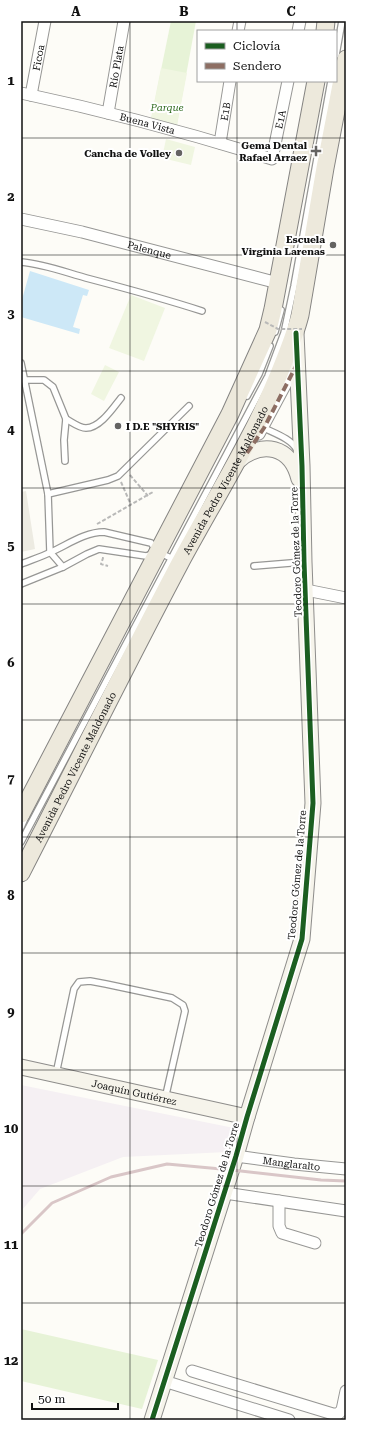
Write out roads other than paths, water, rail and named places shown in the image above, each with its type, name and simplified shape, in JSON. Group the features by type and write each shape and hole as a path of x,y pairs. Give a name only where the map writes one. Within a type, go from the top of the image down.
{"main road":[{"name":"Avenida Pedro Vicente Maldonado","path":"21,814 167,556 242,457 299,331 300,315 346,59"},
{"name":"Avenida Pedro Vicente Maldonado","path":"21,873 167,556 268,330 316,82"}],"street":[{"name":"Ficoa","path":"26,94 45,21"},
{"name":"Río Plata","path":"108,113 124,21"},
{"name":"E1B","path":"220,143 230,82"},
{"name":"E1A","path":"272,159 288,82"},
{"name":"Buena Vista","path":"26,94 108,113 220,143 272,159"},
{"name":"Palenque","path":"21,219 82,232 278,283"},
{"name":"Teodoro Gómez de la Torre","path":"152,1420 225,1193 246,1117 302,939 313,803 302,466 297,363 299,331"},
{"path":"242,457 264,428 297,363"},
{"name":"Teodoro Gómez de la Torre","path":"242,457 257,449 268,448 279,451 288,457 295,466 303,494"},
{"path":"306,590 346,598"},
{"name":"Joaquín Gutiérrez","path":"21,1067 246,1117"},
{"name":"Manglaralto","path":"236,1156 346,1169"},
{"path":"225,1193 346,1211"},
{"path":"279,1201 279,1226 282,1233 315,1243"},
{"path":"192,1371 333,1414 338,1414 342,1410 346,1391"},
{"path":"164,1381 289,1420"}],"lane":[{"path":"337,49 342,21"},
{"path":"313,129 322,82"},
{"path":"21,842 167,556 239,425 268,376 284,333 332,82"},
{"path":"21,262 38,263 153,295 202,311"},
{"path":"244,402 259,374 276,331 282,304"},
{"path":"21,363 48,494 50,552 63,567"},
{"path":"24,380 44,380 53,387 66,419 64,440 66,461"},
{"path":"66,419 76,425 86,428 97,426 121,398"},
{"path":"48,494 108,480 118,476 189,406"},
{"path":"264,428 284,438 295,446 302,466"},
{"path":"21,564 97,532 104,532 151,544 167,556"},
{"path":"21,584 63,567 99,549 146,556 167,556"},
{"path":"254,566 304,562"},
{"path":"91,694 98,680"},
{"path":"21,827 87,701"},
{"path":"56,1074 74,989 79,982 90,981 172,998 183,1005 185,1011 165,1099"}],"water":[{"path":"30,271 89,290 87,296 83,295 73,327 80,329 79,334 21,317 21,303"}],"railway":[{"path":"21,1234 52,1203 111,1177 167,1164 321,1180 346,1181"}],"place":[{"name":"Gema Dental Rafael Arraez","path":"316,151"},
{"name":"Cancha de Volley","path":"179,153"},
{"name":"Escuela Virginia Larenas","path":"333,245"},
{"name":"I D.E \"SHYRIS\"","path":"118,426"}],"park label":[{"name":"Parque","path":"167,107"}]}
